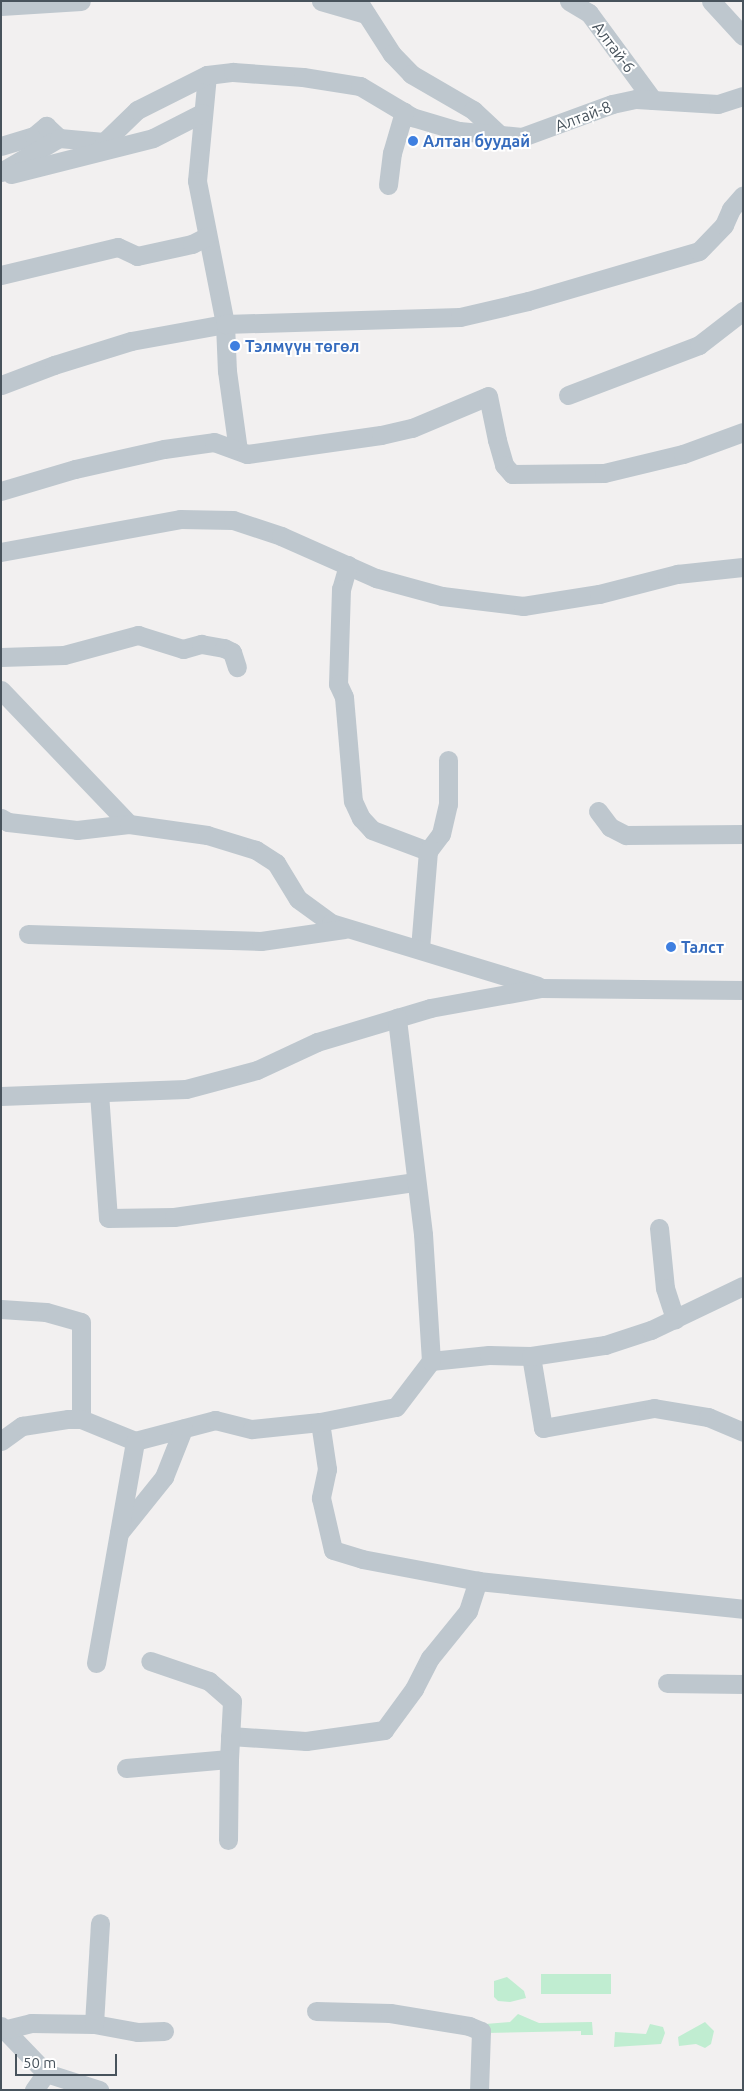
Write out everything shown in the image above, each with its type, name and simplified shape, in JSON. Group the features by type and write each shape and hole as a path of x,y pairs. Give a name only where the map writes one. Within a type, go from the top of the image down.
{"street":[{"path":"1,6 81,1"},
{"path":"321,1 362,8"},
{"name":"Алтай-6","path":"569,1 589,13 653,100"},
{"path":"711,1 743,36"},
{"name":"Алтай-8","path":"362,8 392,54 411,74 473,110 497,132 522,138 612,104 636,98 718,104 743,96"},
{"path":"1,174 59,138 104,142 137,110 207,75 233,72 303,77 360,86 404,112 460,131 497,132"},
{"path":"207,75 196,181 225,324 227,371 238,450"},
{"path":"388,185 392,153 404,112"},
{"path":"1,174 153,138 202,113"},
{"path":"1,146 34,136 46,126 59,138"},
{"path":"1,385 54,365 131,341 225,324 460,317 528,301 699,251 724,225 731,209 743,195"},
{"path":"1,275 118,247 137,256 192,244 206,236"},
{"path":"568,395 699,345 743,311"},
{"path":"1,491 75,469 164,449 214,442 247,454 388,433 412,428 488,396 502,460 512,474 604,473 683,454 743,432"},
{"path":"1,552 180,519 233,520 281,536 376,578 442,596 523,606 598,594 678,574 743,567"},
{"path":"348,565 341,589 338,684 344,697 353,801 360,818 372,830 428,851"},
{"path":"1,657 64,655 138,635 183,649 200,644 224,648 232,652 237,667"},
{"path":"1,690 129,824"},
{"path":"420,949 428,851 441,834 448,804 448,760"},
{"path":"598,811 610,827 626,835 743,834"},
{"path":"1,818 8,822 77,830 129,824 207,835 256,850 276,863 298,899 312,911 346,928 420,949 541,988"},
{"path":"28,934 261,940 346,928"},
{"path":"1,1096 186,1089 222,1081 257,1070 317,1042 455,1001 541,988 743,990"},
{"path":"1,1441 22,1426 80,1419 135,1441 214,1420 252,1429 320,1422 396,1407 431,1361 423,1234 415,1182 397,1018"},
{"path":"99,1093 108,1218 174,1217 415,1182"},
{"path":"659,1228 665,1288 675,1319"},
{"path":"431,1361 490,1356 531,1356 613,1343 675,1319 743,1286"},
{"path":"1,1309 46,1312 81,1322 80,1419"},
{"path":"531,1356 543,1428 654,1408 708,1417 743,1432"},
{"path":"320,1422 326,1469 321,1498 333,1550 362,1559 478,1581 743,1609"},
{"path":"119,1533 164,1477 183,1428"},
{"path":"96,1663 135,1441"},
{"path":"230,1736 306,1741 384,1730 414,1689 430,1658 468,1611 478,1581"},
{"path":"150,1661 209,1681 232,1701 228,1840"},
{"path":"667,1683 743,1684"},
{"path":"126,1768 229,1759"},
{"path":"94,2024 98,2011 100,1924"},
{"path":"316,2011 390,2012 469,2026 481,2031 479,2090"},
{"path":"4,2028 31,2023 94,2024 138,2032 164,2031"},
{"path":"4,2028 46,2073 98,2090"},
{"path":"34,2090 46,2073"}],"green space":[{"path":"541,1974 611,1974 611,1994 541,1994"},
{"path":"507,1977 524,1991 526,1998 510,2002 498,2001 494,1997 494,1981"},
{"path":"518,2014 539,2023 592,2022 593,2035 581,2035 581,2031 486,2033 485,2024 510,2022"},
{"path":"705,2022 714,2031 711,2044 705,2048 696,2044 679,2046 678,2037"},
{"path":"650,2024 663,2027 665,2033 661,2044 614,2047 615,2032 646,2034"}],"place":[{"name":"Алтан буудай","path":"413,141"},
{"name":"Тэлмүүн төгөл","path":"235,346"},
{"name":"Талст","path":"671,947"}]}
